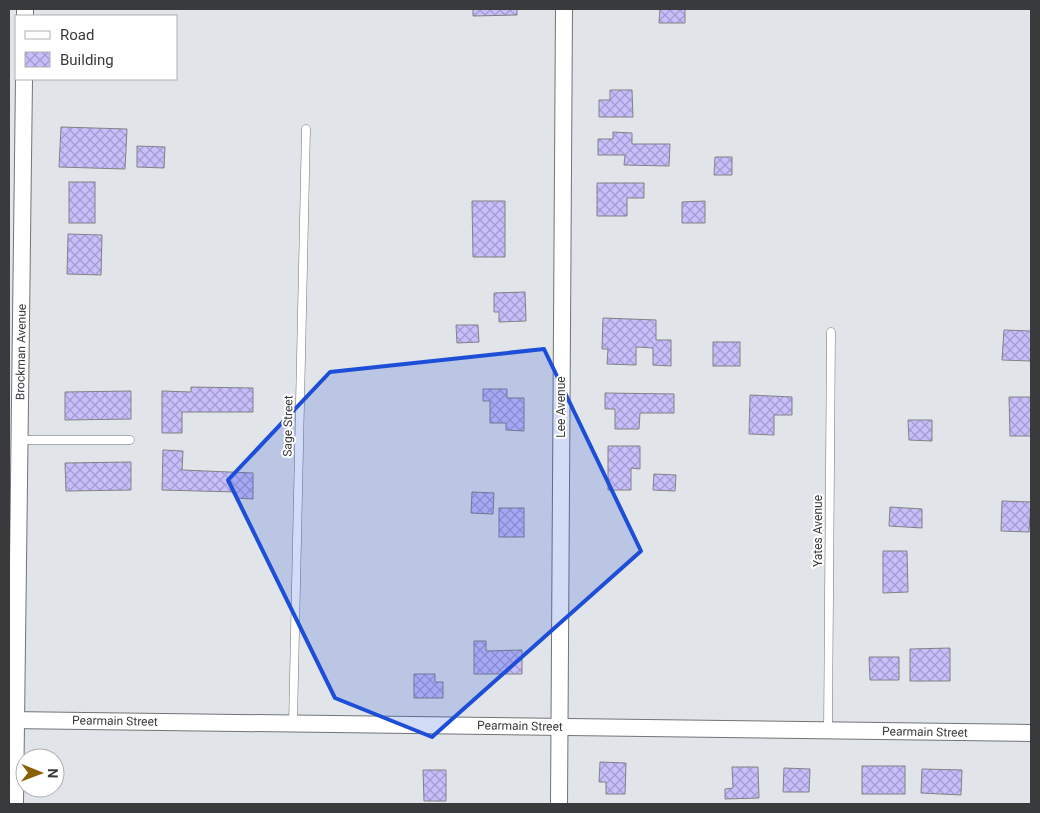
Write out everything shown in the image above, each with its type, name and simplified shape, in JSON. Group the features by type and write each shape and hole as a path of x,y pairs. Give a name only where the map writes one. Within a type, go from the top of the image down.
{"street":[{"name":"Lee Avenue","path":"559,804 564,9"},
{"name":"Brockman Avenue","path":"15,804 12,720 20,440 15,349 24,80"},
{"name":"Pearmain Street","path":"12,720 1031,733"}],"lane":[{"name":"Sage Street","path":"292,723 306,129"},
{"name":"Yates Avenue","path":"828,730 831,332"},
{"path":"20,440 130,440"}],"highlighted area":[{"path":"544,349 641,551 432,737 335,698 228,480 330,372"}],"building":[{"path":"473,9 517,9 517,15 473,16"},
{"path":"660,9 685,9 685,23 659,23"},
{"path":"610,90 632,90 633,117 599,117 599,100 610,100"},
{"path":"61,127 127,129 125,169 59,167"},
{"path":"613,132 632,133 632,144 670,144 669,166 624,165 625,155 598,155 598,139 613,139"},
{"path":"137,146 165,147 164,168 137,167"},
{"path":"715,157 732,157 732,175 714,175"},
{"path":"69,182 95,182 95,223 69,223"},
{"path":"597,183 644,183 644,198 627,198 627,216 597,216"},
{"path":"472,201 505,201 505,257 473,257"},
{"path":"705,201 705,223 682,223 682,202"},
{"path":"68,234 102,235 101,275 67,274"},
{"path":"525,292 526,321 499,322 499,312 494,312 494,293"},
{"path":"603,318 656,320 656,340 671,340 671,366 653,365 653,348 636,347 636,365 607,364 608,349 602,349"},
{"path":"456,325 478,325 479,342 457,343"},
{"path":"1004,330 1031,331 1031,361 1002,360"},
{"path":"713,342 740,342 740,366 713,366"},
{"path":"191,387 253,388 253,412 182,412 182,433 162,433 162,391 191,392"},
{"path":"483,389 507,389 507,398 524,398 524,431 506,430 506,423 490,423 490,401 483,401"},
{"path":"131,391 131,419 65,420 65,392"},
{"path":"605,393 674,394 674,413 640,413 639,429 615,429 615,409 605,409"},
{"path":"750,395 792,397 792,415 774,415 774,435 749,434"},
{"path":"1009,397 1031,397 1031,436 1010,436"},
{"path":"908,420 932,420 932,441 909,440"},
{"path":"608,446 640,446 640,469 631,468 631,490 608,490"},
{"path":"163,450 183,451 182,470 253,473 253,499 236,498 236,492 162,490"},
{"path":"131,462 131,490 66,491 65,463"},
{"path":"654,474 676,475 675,491 653,490"},
{"path":"472,492 494,493 493,514 471,513"},
{"path":"1002,501 1031,502 1029,532 1001,531"},
{"path":"890,507 922,509 922,528 889,526"},
{"path":"499,508 524,508 524,537 499,537"},
{"path":"883,551 907,551 908,592 883,593"},
{"path":"474,641 486,641 486,651 522,650 522,674 474,674"},
{"path":"950,648 950,681 910,681 910,649"},
{"path":"869,657 899,657 899,680 870,680"},
{"path":"414,674 435,674 435,682 443,682 443,698 414,698"},
{"path":"600,762 626,763 625,794 606,794 606,782 599,782"},
{"path":"862,766 905,766 905,794 862,794"},
{"path":"732,767 758,767 759,798 725,799 725,789 733,788"},
{"path":"784,768 810,769 809,792 783,792"},
{"path":"922,769 962,770 961,795 921,793"},
{"path":"423,770 446,770 446,801 424,801"}]}
